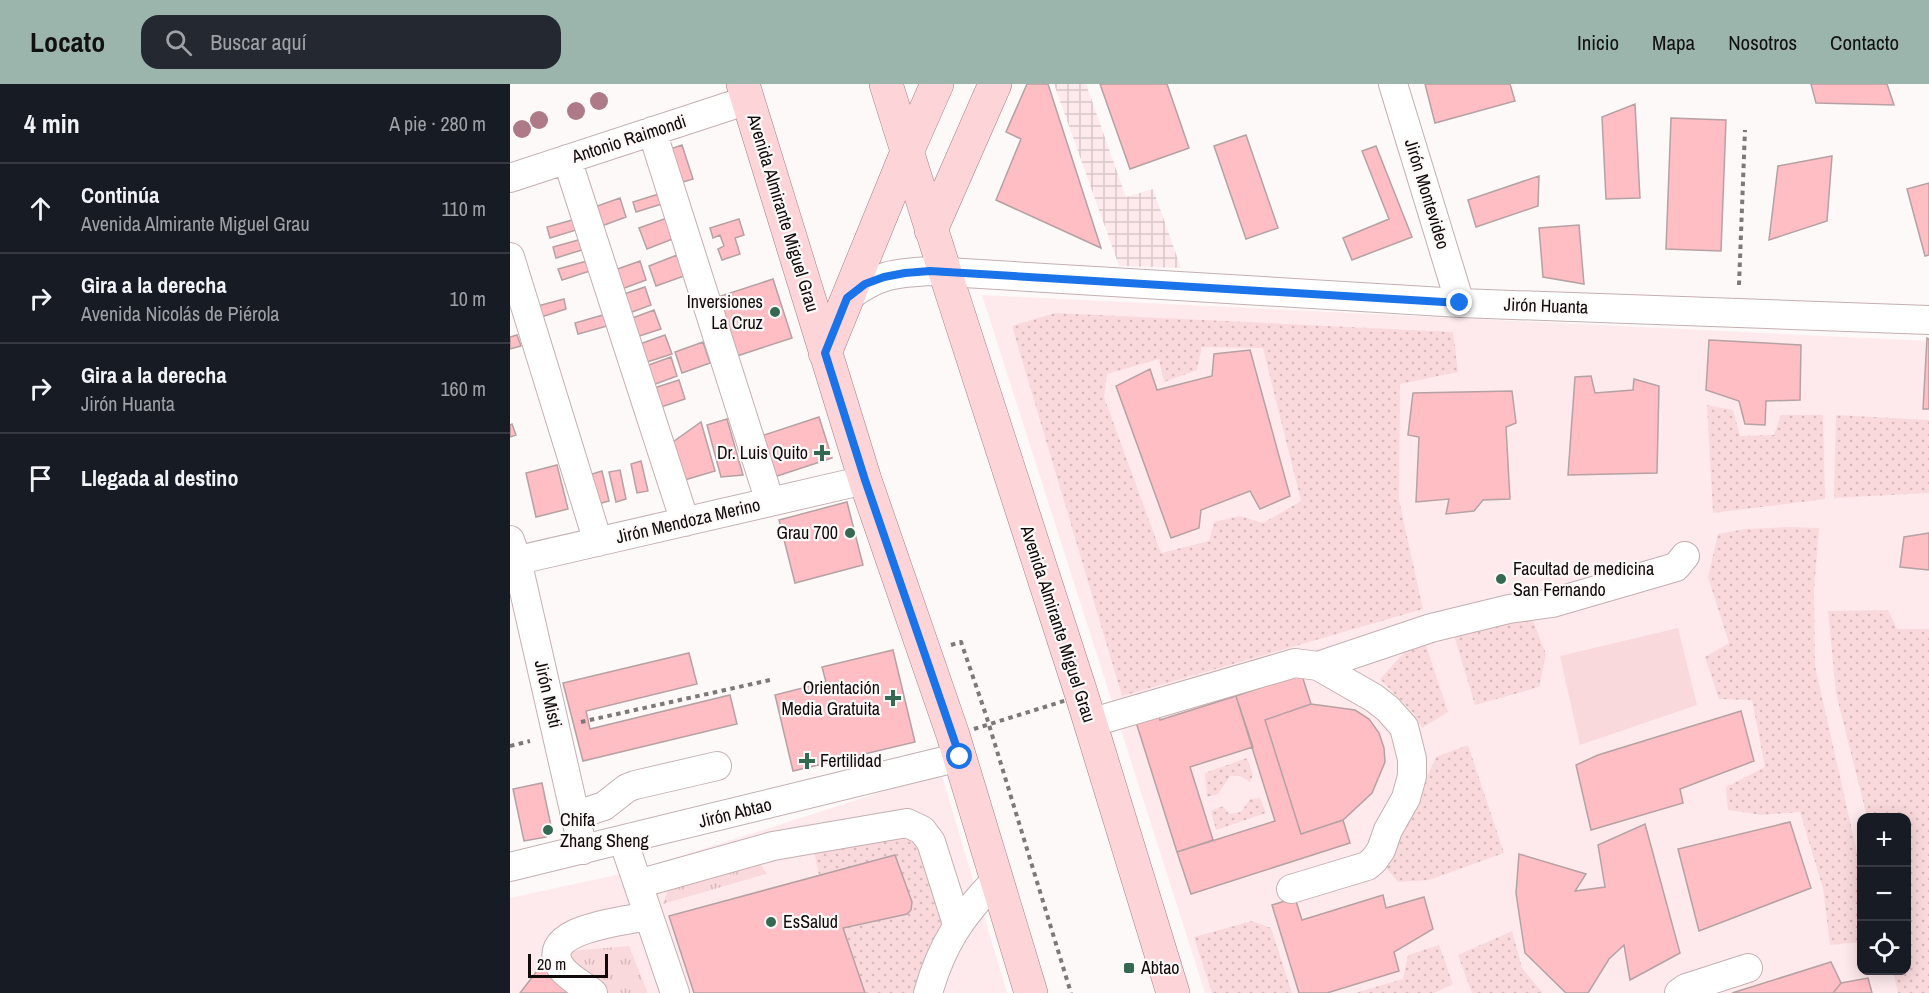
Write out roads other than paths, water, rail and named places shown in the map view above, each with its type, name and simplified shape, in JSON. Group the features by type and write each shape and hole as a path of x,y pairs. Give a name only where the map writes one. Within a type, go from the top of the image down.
{"main road":[{"name":"Avenida Almirante Miguel Grau","path":"886,84 903,162 931,230 937,272 1090,723 1173,993"},
{"path":"825,353 937,84"},
{"path":"931,230 995,84"},
{"name":"Avenida Almirante Miguel Grau","path":"746,92 865,480 967,743 996,879 1031,993"}],"street":[{"name":"Jirón Montevideo","path":"1393,84 1460,303"},
{"name":"Antonio Raimondi","path":"510,178 652,131 746,92"},
{"path":"652,131 770,502"},
{"path":"567,159 685,522"},
{"path":"510,257 598,542"},
{"name":"Jirón Huanta","path":"843,308 865,284 905,273 937,272 1460,303 1929,320"},
{"name":"Jirón Mendoza Merino","path":"512,554 598,542 865,480"},
{"name":"Jirón Misti","path":"512,554 555,727 582,850"},
{"path":"1318,666 1431,628 1509,609 1552,603 1676,567 1685,556"},
{"path":"1090,723 1295,663 1318,666 1374,698 1404,727 1412,759 1412,776 1406,798 1388,830 1381,850 1367,867 1291,889"},
{"name":"Jirón Abtao","path":"510,867 623,840 967,743"},
{"path":"574,816 604,806 634,785 717,766"},
{"path":"638,884 773,846 907,824 922,830 931,842 957,924"},
{"path":"623,840 675,993"},
{"path":"927,993 939,957 957,924 996,879"},
{"path":"593,993 565,972 560,964 559,947 563,940 579,931 648,916"},
{"path":"1679,993 1686,988 1748,968"}],"place":[{"name":"Inversiones La Cruz","path":"775,312"},
{"name":"Dr. Luis Quito","path":"822,453"},
{"name":"Grau 700","path":"850,533"},
{"name":"Facultad de medicina San Fernando","path":"1501,579"},
{"name":"Orientación Media Gratuita","path":"893,698"},
{"name":"Fertilidad","path":"807,761"},
{"name":"Chifa Zhang Sheng","path":"548,830"},
{"name":"EsSalud","path":"771,922"},
{"name":"Abtao","path":"1129,968"}]}
